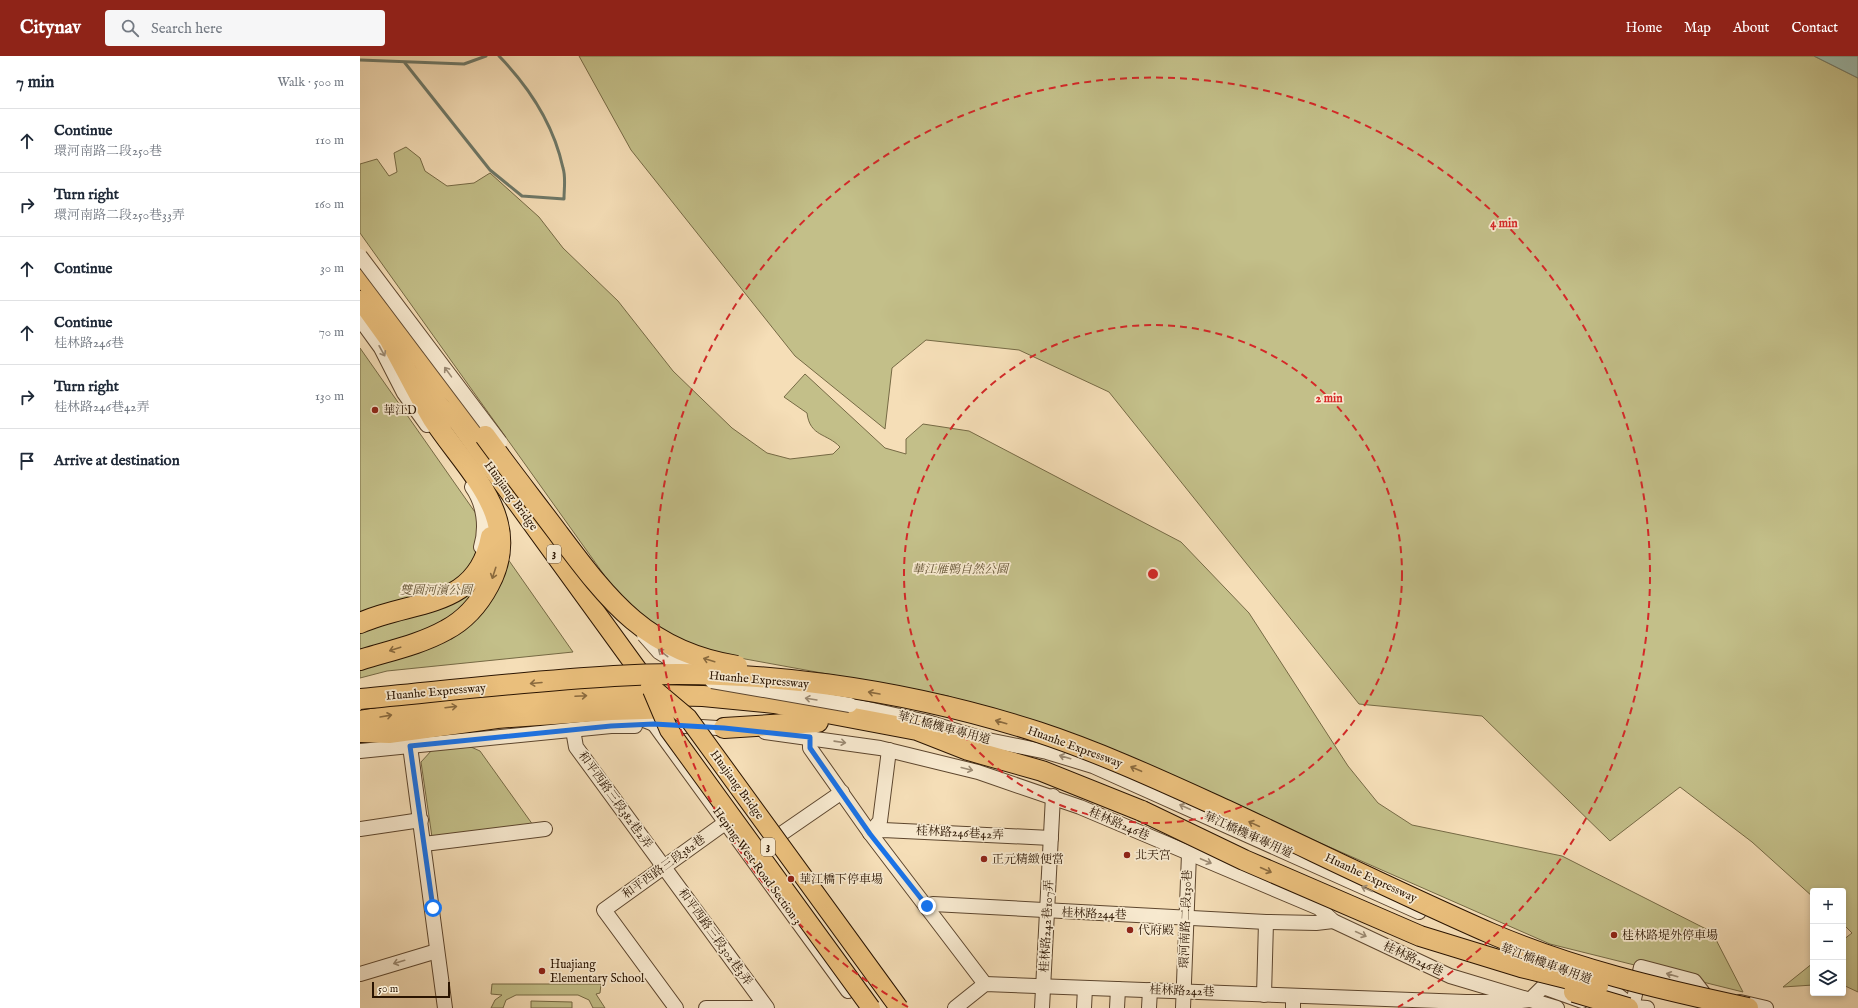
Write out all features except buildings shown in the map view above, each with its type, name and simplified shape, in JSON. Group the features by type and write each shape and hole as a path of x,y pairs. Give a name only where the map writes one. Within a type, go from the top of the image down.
{"highway":[{"path":"360,660 435,636 465,617 481,600 493,578 500,554 501,532 495,510 480,483 434,419 390,342"},
{"path":"434,376 456,395 598,586 620,610 639,626 663,641 711,661 801,674 828,686"},
{"path":"360,623 371,618 441,600 459,590 476,574 488,553 492,533 486,495"},
{"name":"Huanhe Expressway","path":"360,699 615,676 713,675 828,686 952,708 1039,732 1137,769 1492,934 1579,967 1664,990 1748,1008"},
{"name":"Huanhe Expressway","path":"360,721 501,700 612,694 703,696 774,703 860,718 917,730 968,750 1042,771 1142,811 1244,860 1420,936 1520,967 1698,1001"},
{"path":"360,732 388,732 497,718 612,714 681,708 753,712 814,729"},
{"path":"724,728 814,729 968,750"},
{"path":"1420,936 1476,960 1631,1007"}],"main road":[{"name":"Huajiang Bridge","path":"360,274 434,376 449,401 458,422"},
{"name":"Huajiang Bridge","path":"360,300 432,398 458,422 650,686 669,730 871,1008"},
{"name":"Huajiang Bridge","path":"650,686 688,718 899,1008"},
{"name":"Heping West Road Section 3","path":"650,686 886,1008"}],"street":[{"name":"華江橋機車專用道","path":"360,256 439,360 638,630 659,652 684,668 709,680 850,705 927,722 983,739 1048,752 1093,766 1508,951 1606,986 1631,1007"},
{"path":"360,319 381,348 404,393 476,494 483,515 484,536 479,557 468,574 452,587 436,595 360,617"},
{"path":"360,739 369,741 389,740 495,725 612,714 639,718 654,724"},
{"path":"360,751 573,730 654,724 724,728"},
{"name":"Heping West Road Section 3","path":"654,724 726,819 860,1008"},
{"path":"704,727 753,798 781,834 907,1008"},
{"path":"814,729 810,748 870,834 927,906 985,984 955,1008"},
{"name":"桂林路246巷","path":"814,729 889,750 978,772 1053,796 1319,908 1333,921 1450,976 1557,1008"},
{"name":"和平西路三段382巷2弄","path":"573,730 576,747 664,867"},
{"path":"410,746 433,908 445,1008"},
{"path":"870,834 880,821 889,750"},
{"path":"781,834 842,792"},
{"name":"桂林路242巷107弄","path":"1042,1008 1053,796"},
{"name":"和平西路三段382巷","path":"676,1008 604,910 664,867 726,819"},
{"path":"360,829 421,820"},
{"path":"424,844 545,829"},
{"name":"桂林路246巷42弄","path":"870,834 883,830 1051,838"},
{"name":"環河南路二段130巷","path":"1183,1008 1189,854"},
{"name":"和平西路三段302巷3弄","path":"664,867 765,1006"},
{"name":"桂林路244巷","path":"927,906 933,904 1048,912 1266,922 1316,923 1333,921"},
{"path":"1264,995 1266,922"},
{"path":"360,974 437,951"},
{"path":"1631,1007 1638,980 1694,994 1698,1001 1766,1008"},
{"name":"桂林路242巷","path":"985,984 1183,990 1264,995 1293,1002 1413,1005 1513,1005 1530,1000"},
{"path":"1530,1000 1542,987 1601,1008 1647,1008"},
{"path":"1084,1008 1085,988"},
{"path":"1117,1008 1118,989"},
{"path":"1149,1008 1150,990"},
{"path":"706,1008 755,1008 765,1006"}],"green space":[{"path":"579,56 1814,56 1858,78 1858,992 1846,986 1846,938 1852,933 1846,927 1846,888 1810,888 1810,894 1752,842 1680,787 1610,841 1482,716 1359,704 1109,392 1019,350 926,340 892,368 885,429 795,356 631,150"},
{"name":"華江雁鴨自然公園","path":"406,147 420,158 425,171 447,186 474,183 490,173 539,217 563,248 618,301 673,371 732,428 767,453 790,459 833,454 840,447 830,439 815,431 809,421 807,413 784,397 805,374 885,448 906,454 906,439 923,424 969,431 1181,542 1249,613 1348,766 1378,803 1412,825 1562,856 1712,932 1743,992 1550,944 1175,779 948,696 652,642 360,233 360,164 377,159 389,176 397,172 394,153"},
{"name":"雙園河濱公園","path":"360,348 573,652 387,671 360,678"},
{"path":"471,747 480,751 533,825 432,837 421,762 432,750"},
{"path":"1810,965 1810,985 1783,987"},
{"path":"492,984 601,984 600,993 596,994 605,1008 593,1008 589,1000 578,995 516,995 506,1000 503,1008 491,1008 495,1000 502,995 491,994"},
{"path":"531,1001 572,1002 572,1008 531,1008"}],"shaded area":[{"path":"1814,56 1858,56 1858,78"}],"waterway":[{"path":"360,60 464,64 486,56"},
{"path":"405,63 490,170 522,196 564,199 564,172 559,152 547,122 530,94 499,56"}],"place":[{"name":"華江D","path":"375,410"},
{"name":"北天宮","path":"1127,855"},
{"name":"正元精緻便當","path":"984,859"},
{"name":"華江橋下停車場","path":"791,879"},
{"name":"代府殿","path":"1130,930"},
{"name":"桂林路堤外停車場","path":"1614,935"},
{"name":"Huajiang Elementary School","path":"542,971"}],"route":[{"path":"433,908 410,746 611,726 640,726 654,724 724,728 810,737 810,748 870,834 927,906"}]}
